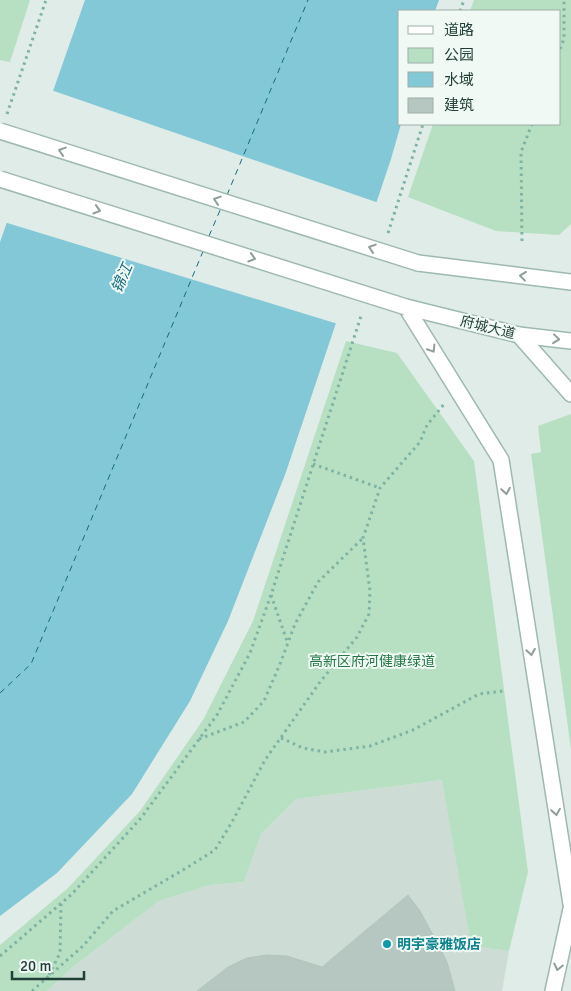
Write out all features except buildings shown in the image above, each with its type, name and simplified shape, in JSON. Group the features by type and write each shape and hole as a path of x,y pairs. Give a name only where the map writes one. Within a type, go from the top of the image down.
{"main road":[{"path":"0,131 418,263 571,282"},
{"name":"府城大道","path":"0,179 406,307 519,335 571,341"},
{"path":"406,307 501,460 571,904"},
{"path":"519,335 571,394"},
{"path":"553,991 571,909"}],"path":[{"path":"6,116 46,0"},
{"path":"561,46 564,39 564,0"},
{"path":"522,241 521,152 532,125"},
{"path":"32,991 83,946 113,911 215,850 266,760 320,682 356,637 369,614 370,591 363,538 380,488 420,442 427,425 438,410 458,390"},
{"path":"0,956 72,894 141,818 217,715 250,653 271,595 313,464 380,488"},
{"path":"199,739 244,722 264,701 295,624 318,582 363,538"},
{"path":"271,595 288,644"},
{"path":"281,738 302,748 325,752 370,746 413,730 479,694 504,691"},
{"path":"48,978 60,953 60,904"}],"shaded area":[{"path":"443,780 471,946 509,951 502,991 47,991 73,967 159,901 210,885 244,882 261,834 296,799"}],"green space":[{"path":"0,0 30,0 10,62 0,60"},
{"path":"474,0 571,0 571,224 559,235 496,231 408,197 433,125 561,125 561,10 470,10"},
{"name":"高新区府河健康绿道","path":"346,341 397,353 474,461 528,872 509,951 471,946 442,780 296,799 261,834 244,882 210,885 159,901 73,967 47,991 0,991 0,945 68,888 140,811 203,720 253,621"},
{"path":"571,414 571,750 531,454 541,452 538,426"}],"water":[{"name":"锦江","path":"85,0 439,0 435,10 398,10 398,125 401,125 391,159 286,472 228,621 190,701 132,794 57,873 0,916 0,242"}],"pier":[{"path":"51,90 379,203 338,324 4,222"}],"ferry route":[{"path":"227,195 308,0"},
{"path":"209,236 221,208"},
{"path":"0,693 31,664 204,249"}],"place":[{"name":"明宇豪雅饭店","path":"387,944"}]}
